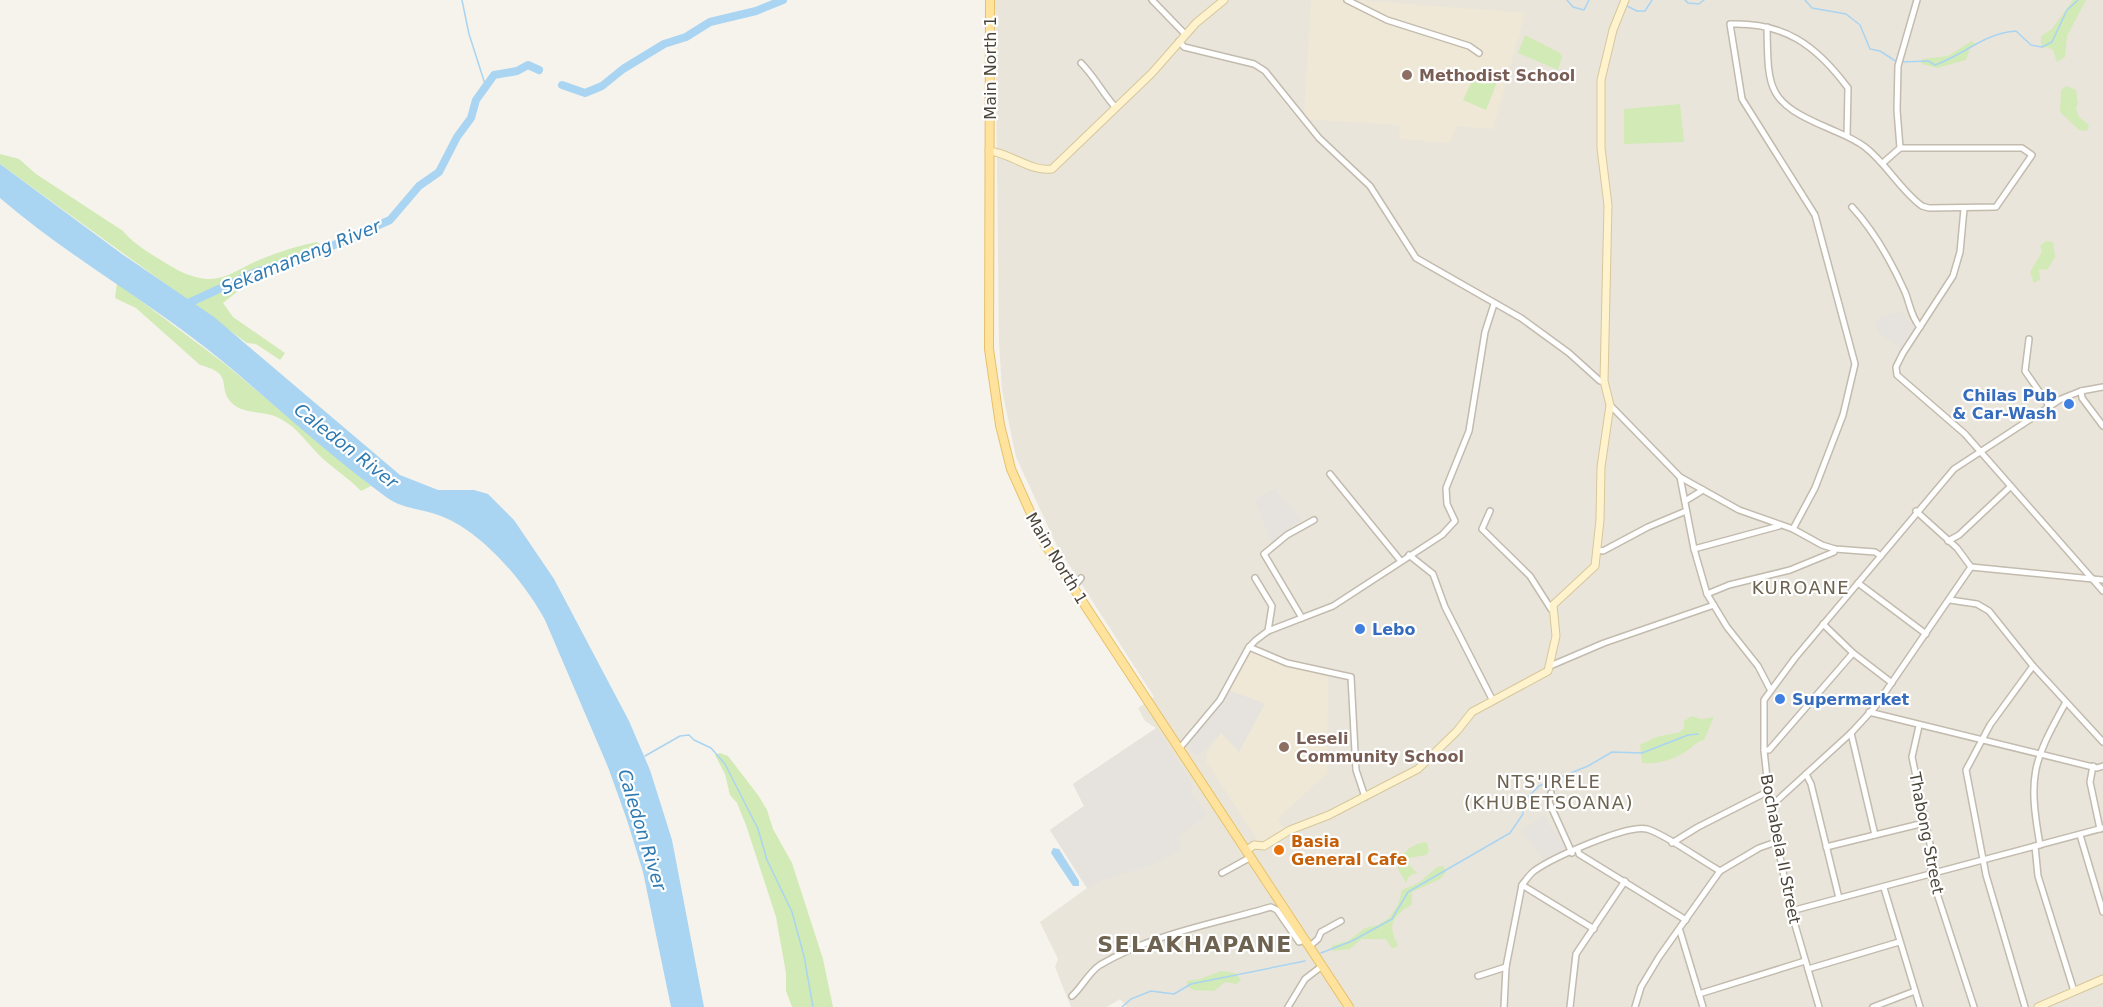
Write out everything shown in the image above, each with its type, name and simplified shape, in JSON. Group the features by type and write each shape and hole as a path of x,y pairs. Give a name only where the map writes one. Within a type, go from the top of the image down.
{"main road":[{"name":"Main North 1","path":"990,0 989,349 1000,425 1011,469 1044,543 1349,1007"}],"street":[{"path":"1152,0 1185,34"},
{"path":"989,151 1000,152 1029,165 1052,169 1116,108 1185,34 1224,0"},
{"path":"1347,0 1387,20 1469,46 1479,53"},
{"path":"1551,609 1595,566 1598,550 1601,467 1610,405 1604,381 1608,205 1601,148 1601,80 1613,30 1625,0"},
{"path":"1900,148 1897,110 1898,66 1917,0"},
{"path":"1793,529 1815,488 1843,415 1855,364 1815,215 1742,99 1730,24 1767,27 1793,35 1848,87 1847,136"},
{"path":"1767,27 1770,85 1779,100 1808,120 1847,136 1884,162 1922,206 1964,209 1996,207 2032,155 2022,148 1900,148 1884,162"},
{"path":"1179,41 1184,47 1254,64 1265,71 1319,138 1370,186 1416,258 1521,318 1569,353 1600,381 1604,381"},
{"path":"1081,63 1098,81 1105,96 1116,108"},
{"path":"1852,207 1877,236 1903,289 1912,316 1920,327"},
{"path":"1964,209 1960,252 1953,276 1903,353 1896,367 1897,375 1965,434 2103,591"},
{"path":"1179,749 1220,700 1249,647 1268,632 1332,606 1442,535 1455,521 1447,504 1446,488 1469,431 1485,332 1494,304"},
{"path":"2029,339 2025,371 2050,407"},
{"path":"1680,477 1694,549 1707,594 1737,642 1758,666 1770,689 1947,475 1979,451 2050,407 2081,391 2103,387"},
{"path":"2081,391 2082,398 2103,426"},
{"path":"1610,405 1680,477 1703,490 1739,510 1779,526 1793,529 1813,541 1835,549 1875,552 1881,556"},
{"path":"1330,474 1400,560"},
{"path":"1948,541 1959,535 2010,487"},
{"path":"1685,501 1703,490"},
{"path":"1598,550 1603,552 1647,527 1686,511"},
{"path":"1916,511 1948,541 1971,567 2087,581 2103,580"},
{"path":"1222,873 1249,853 1254,845 1264,846 1290,830 1365,797 1418,769 1457,731 1472,712 1548,671 1556,636 1551,609 1530,576 1482,529 1490,512"},
{"path":"1302,618 1264,554 1314,520"},
{"path":"1694,549 1779,526"},
{"path":"1707,594 1729,585 1790,570 1835,549"},
{"path":"1409,555 1432,574 1445,607 1493,701"},
{"path":"1770,807 1851,733 1869,712 1962,584 1971,567"},
{"path":"1073,588 1081,578"},
{"path":"1255,578 1272,606 1268,632"},
{"path":"1858,583 1926,634"},
{"path":"1962,584 1962,600"},
{"path":"1950,600 1962,600 1989,611 2033,666 2103,742"},
{"path":"1550,666 1604,643 1714,605"},
{"path":"1823,624 1853,653 1892,683"},
{"path":"1249,647 1287,663 1351,677 1356,770 1365,797"},
{"path":"1764,750 1769,750 1853,653"},
{"path":"2025,1007 1992,901 1966,770 1982,739 2033,666"},
{"name":"Bochabela II Street","path":"1770,689 1764,700 1767,792 1791,911 1819,1007"},
{"path":"2066,702 2038,754 2032,787 2038,876 2074,991"},
{"path":"1869,712 2038,754 2093,766 2103,766"},
{"name":"Thabong Street","path":"1918,726 1912,757 1931,849 1931,875 1974,1007"},
{"path":"1851,733 1875,835"},
{"path":"1791,911 2102,828 2090,782 2093,766"},
{"path":"1806,774 1811,784 1839,898"},
{"path":"1672,843 1767,792"},
{"path":"1551,793 1550,802 1575,851 1686,920"},
{"path":"1826,847 1924,823"},
{"path":"1504,1007 1506,967 1522,885 1534,871 1575,851 1625,831 1641,828 1657,834 1720,871"},
{"path":"2080,835 2103,912"},
{"path":"1635,1007 1641,987 1720,871 1759,848 1776,842"},
{"path":"1570,1007 1573,963 1576,954 1625,881"},
{"path":"1522,885 1594,928"},
{"path":"1884,888 1920,1007"},
{"path":"1072,996 1098,966 1179,931 1271,907 1277,910 1299,942 1307,943 1318,939 1321,932 1341,921"},
{"path":"1680,931 1703,1007"},
{"path":"1808,969 1899,942"},
{"path":"1699,994 1805,961"},
{"path":"1288,1007 1305,979 1322,966"},
{"path":"1478,976 1506,967"},
{"path":"2038,1007 2074,991 2102,982"},
{"path":"1873,1007 1915,991"}],"shaded area":[{"path":"995,0 2103,0 2103,1007 1127,1007 1120,999 1107,1007 1071,1007 1055,967 1058,959 1040,922 1087,888 1050,830 1084,806 1073,784 1156,728 1145,721 1138,708 1154,697 1057,546 1016,457 1002,390 999,343"},
{"name":"Methodist School","path":"1311,0 1352,0 1525,13 1493,129 1456,126 1450,143 1400,139 1399,125 1304,119"},
{"path":"1900,311 1914,327 1900,348 1878,332 1876,320"},
{"path":"1275,489 1301,519 1272,543 1255,500"},
{"name":"Leseli Community School","path":"1251,650 1288,665 1328,675 1327,773 1277,819 1285,829 1261,845 1206,761 1208,752 1221,733 1239,752 1265,704 1229,690"},
{"path":"1229,690 1265,703 1239,752 1221,733 1198,756 1188,744 1218,708"},
{"path":"1157,728 1193,786 1190,790 1207,815 1179,836 1181,848 1155,864 1099,881 1087,888 1050,830 1084,806 1073,784"},
{"path":"1544,816 1566,850 1545,861 1521,831"}],"green space":[{"path":"2073,0 2086,0 2067,36 2065,57 2057,62 2053,50 2047,47 2041,48 2041,36 2052,29"},
{"path":"1525,35 1560,53 1562,57 1558,70 1518,53"},
{"path":"1972,41 1976,44 1970,48 1966,60 1937,68 1921,64 1922,59 1948,56"},
{"path":"1476,72 1497,82 1486,110 1463,100"},
{"path":"2067,86 2076,90 2078,103 2076,109 2079,117 2089,125 2087,131 2079,130 2060,112 2061,90"},
{"path":"1680,104 1684,142 1624,144 1624,109"},
{"path":"0,154 19,159 36,174 123,231 147,252 179,271 195,277 214,279 221,277 273,254 317,242 325,249 317,258 268,269 261,279 252,280 223,303 233,317 285,353 280,360 256,344 247,343 0,164"},
{"path":"2046,241 2053,242 2055,257 2047,270 2039,269 2040,280 2034,283 2030,272 2042,252 2040,246"},
{"path":"117,283 225,364 371,486 361,491 324,460 296,430 285,422 273,416 237,407 225,392 222,377 218,372 200,365 136,308 115,298"},
{"path":"1692,716 1701,719 1714,717 1704,740 1672,759 1642,763 1640,745 1656,737 1680,732 1684,728 1684,721"},
{"path":"720,753 728,756 758,795 792,863 823,959 833,1007 792,1007 786,991 786,973 776,917 746,825 737,803 730,795 725,774 715,755"},
{"path":"1427,843 1429,851 1426,855 1409,858 1409,865 1417,873 1409,876 1406,883 1398,869 1401,859 1414,845"},
{"path":"1444,866 1446,872 1440,879 1412,892 1412,904 1396,916 1392,926 1398,945 1395,948 1392,948 1386,939 1361,939 1350,949 1333,951 1331,946 1348,941 1365,928 1378,925 1389,918 1398,905 1402,890 1420,882 1437,867"},
{"path":"1221,971 1235,973 1241,980 1236,984 1225,982 1214,991 1193,990 1187,986 1187,981"}],"water":[{"name":"Caledon River","path":"0,164 122,254 214,317 400,475 438,490 474,490 488,494 514,520 554,579 629,721 650,770 672,840 704,1007 671,1007 643,872 608,767 545,620 514,575 487,546 457,524 441,516 399,504 386,497 325,449 199,342 27,220 0,198"},
{"path":"1053,848 1059,849 1079,881 1079,886 1073,886 1051,853"}],"waterway":[{"path":"462,0 469,34 485,84"},
{"name":"Sekamaneng River","path":"562,85 585,93 602,86 623,69 664,44 686,37 710,22 756,11 783,0"},
{"path":"1567,0 1573,7 1584,10 1589,0"},
{"path":"1627,6 1637,11 1645,11 1652,0"},
{"path":"1685,0 1688,3 1699,4 1704,0"},
{"path":"1805,0 1812,8 1846,14 1860,25 1870,49 1880,51 1897,62"},
{"path":"1902,62 1928,61 1935,65 1984,40 2016,31 2031,45 2042,47 2052,42 2067,10 2078,0"},
{"name":"Sekamaneng River","path":"182,306 256,272 325,249 390,220 419,186 439,172 457,137 471,118 476,100 494,75 517,71 528,65 539,70"},
{"path":"1321,953 1352,941 1392,919 1408,892 1510,833 1523,814 1522,806 1526,799 1539,786 1588,766 1612,752 1642,753 1688,735 1698,734"},
{"path":"645,756 680,736 689,735 711,748 725,764 758,829 767,860 792,912 804,956 813,1007"},
{"path":"1122,1007 1131,999 1151,991 1174,994 1191,984 1305,961"}],"place":[{"name":"Methodist School","path":"1407,75"},
{"name":"Chilas Pub & Car-Wash","path":"2069,404"},
{"name":"Lebo","path":"1360,629"},
{"name":"Supermarket","path":"1780,699"},
{"name":"Leseli Community School","path":"1284,747"},
{"name":"Basia General Cafe","path":"1279,850"}],"district":[{"name":"KUROANE","path":"1801,588"},
{"name":"NTS'IRELE (KHUBETSOANA)","path":"1549,792"},
{"name":"SELAKHAPANE","path":"1195,944"}]}
